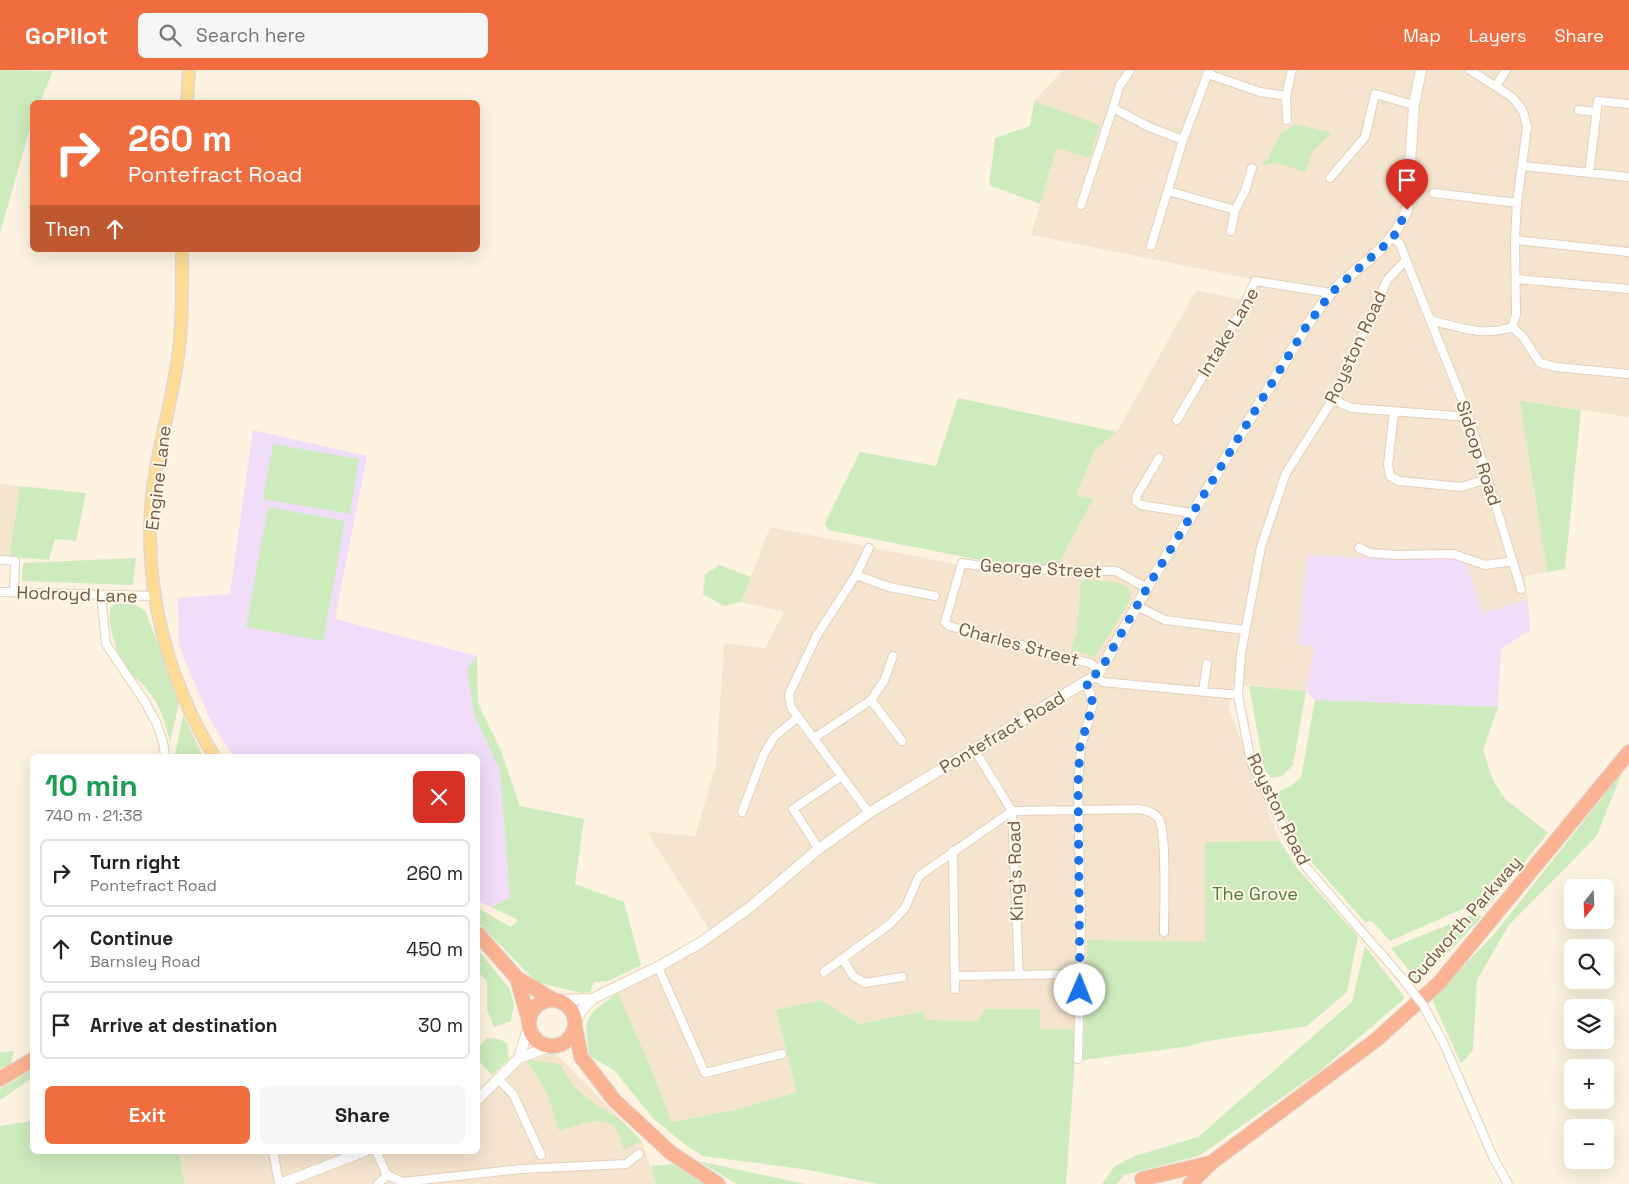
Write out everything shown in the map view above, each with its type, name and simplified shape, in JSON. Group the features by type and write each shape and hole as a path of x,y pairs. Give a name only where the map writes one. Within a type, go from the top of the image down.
{"highway":[{"name":"Cudworth Parkway","path":"1190,1184 1211,1163 1376,1040 1439,982 1629,752"},
{"path":"480,936 517,978 571,1009 581,1057 616,1101 651,1137 688,1165 718,1184"},
{"path":"517,978 529,1024 537,1040 581,1057"},
{"path":"529,1024 530,1014 539,1003 555,1000"},
{"path":"553,1046 566,1042 575,1025"},
{"path":"0,1078 30,1061"},
{"name":"Cudworth Parkway","path":"1136,1181 1211,1163"},
{"name":"Cudworth Parkway","path":"1136,1181 1151,1179 1161,1184"}],"main road":[{"path":"187,100 189,70"},
{"name":"Engine Lane","path":"182,252 179,349 151,509 150,560 154,596 162,636 182,690 213,754"}],"street":[{"path":"1081,205 1119,87 1130,70"},
{"path":"1287,120 1286,96 1292,70"},
{"path":"1406,260 1400,244 1393,238 1407,210 1414,105 1421,70"},
{"path":"1470,70 1512,97 1522,111 1527,127 1517,203 1515,240 1516,315 1512,327"},
{"path":"1496,86 1506,70"},
{"path":"1151,246 1184,140 1209,72 1260,92 1286,96"},
{"path":"1330,178 1365,137 1375,94 1414,105"},
{"path":"1589,173 1598,101 1629,104"},
{"path":"1113,108 1148,127 1184,140"},
{"path":"1579,110 1596,112"},
{"path":"1523,166 1629,177"},
{"path":"1231,231 1235,210 1245,191 1252,168"},
{"path":"1168,191 1235,210"},
{"path":"1434,193 1517,203"},
{"name":"Pontefract Road","path":"575,1025 581,1011 592,999 658,967 700,943 749,908 819,849 870,813 1094,676 1306,327 1331,293 1393,238"},
{"path":"1515,240 1629,252"},
{"name":"Sidcop Road","path":"1406,260 1470,417 1521,589"},
{"name":"Royston Road","path":"1406,260 1387,280 1376,300 1335,396 1286,473 1260,547 1245,630 1238,695 1252,762 1300,860 1423,1005 1444,1044 1494,1159 1508,1184"},
{"path":"1516,279 1629,289"},
{"name":"Intake Lane","path":"1177,420 1241,312 1255,281 1331,293"},
{"path":"1430,320 1478,332 1499,332 1512,327"},
{"path":"1512,327 1524,337 1540,363 1556,367 1629,374"},
{"path":"1335,396 1340,402 1352,408 1470,417"},
{"path":"1394,412 1388,465 1390,476 1399,481 1461,487 1488,480"},
{"path":"1159,458 1137,495 1136,501 1140,505 1192,513"},
{"path":"869,548 856,575 816,635 789,694 791,707 870,813"},
{"path":"1359,548 1370,553 1396,555 1453,554 1485,565 1513,561"},
{"path":"0,560 14,561 14,592"},
{"name":"George Street","path":"947,615 962,563 998,569 1116,571 1147,588"},
{"path":"856,575 889,587 935,596"},
{"name":"Hodroyd Lane","path":"0,592 154,596"},
{"path":"101,596 106,644 145,702 163,742 165,754"},
{"path":"1138,606 1165,620 1245,630"},
{"name":"Charles Street","path":"947,615 945,622 949,626 1090,663 1094,676"},
{"path":"814,738 871,700 884,681 893,656"},
{"path":"1203,691 1207,664"},
{"path":"1094,676 1103,682 1238,695"},
{"path":"1078,1059 1081,974 1080,754 1093,704 1094,676"},
{"path":"871,700 902,741"},
{"path":"742,812 764,754 775,736 798,717"},
{"name":"King's Road","path":"974,749 1012,811 1019,975"},
{"path":"819,849 793,809 842,776"},
{"path":"824,972 890,924 905,908 919,876 1012,811 1146,810 1159,819 1163,838 1164,932"},
{"path":"953,851 956,989"},
{"path":"842,959 853,976 865,983 902,977"},
{"path":"658,967 705,1072 782,1054"},
{"path":"955,976 1081,974"},
{"name":"Pontefract Road","path":"555,1000 592,999"},
{"path":"519,1058 529,1024"},
{"path":"480,1097 519,1058 553,1046"},
{"path":"498,1079 513,1094 541,1155"},
{"path":"274,1154 280,1184 357,1154"},
{"path":"377,1154 387,1175 404,1182 521,1169 626,1164 639,1154"},
{"path":"378,1184 387,1175"}],"shaded area":[{"path":"1063,70 1629,70 1629,417 1520,401 1547,572 1524,577 1528,600 1483,613 1464,558 1391,559 1298,645 1314,646 1306,691 1233,684 1229,709 1280,841 1205,842 1206,942 1078,940 1077,1030 1039,1029 1040,1009 985,1009 978,1021 924,1020 922,1011 859,1024 821,1000 776,1011 797,1092 735,1110 671,1122 656,1079 618,993 679,961 714,937 647,832 695,836 716,764 724,643 765,648 784,612 741,602 770,527 994,572 1052,576 1093,499 1076,495 1095,450 1117,432 1196,290 1242,300 1252,279 1031,235 1057,148 1099,126 1034,101"},
{"path":"253,430 367,456 335,619 477,656 467,670 474,714 500,771 510,898 491,907 480,902 480,754 232,754 211,721 179,646 178,598 230,594"},
{"path":"0,484 20,486 9,557 0,556"},
{"path":"1307,555 1391,559 1464,558 1483,613 1528,600 1530,630 1501,649 1498,707 1315,700 1306,691 1314,646 1298,645"},
{"path":"554,1052 642,1141 656,1184 185,1184 179,1154 480,1154 480,1096 522,1064"}],"green space":[{"path":"0,70 53,71 41,100 30,100 30,128 0,233"},
{"path":"1034,101 1100,125 1090,158 1057,148 1040,204 989,185 995,138 1030,126"},
{"path":"1296,124 1332,133 1312,152 1305,172 1278,163 1261,165 1267,160 1281,133"},
{"path":"958,398 1117,432 1095,450 1076,495 1093,499 1058,565 1000,564 828,530 825,523 860,452 936,466"},
{"path":"1520,401 1581,410 1565,569 1547,572"},
{"path":"273,444 359,459 350,514 263,499"},
{"path":"20,486 86,493 76,541 55,539 49,560 9,557"},
{"path":"268,507 345,521 323,641 246,627"},
{"path":"136,558 133,585 22,581 23,563"},
{"path":"720,565 751,577 741,602 724,606 703,594 705,574"},
{"path":"1081,580 1115,582 1129,588 1131,599 1095,657 1071,650 1077,632"},
{"path":"120,603 136,605 146,612 179,703 170,743 156,702 145,686 130,672 113,639 110,621 111,606"},
{"path":"477,656 478,703 501,751 520,806 584,819 575,884 624,902 641,965 609,981 594,982 590,992 581,993 536,982 480,924 480,909 511,927 518,920 491,907 510,898 500,771 474,714 467,669"},
{"path":"1249,686 1306,691 1293,765 1282,776 1271,778 1264,768"},
{"path":"1315,700 1498,707 1483,750 1493,780 1505,799 1548,833 1485,910 1474,904 1390,941 1372,921 1365,922 1306,856 1274,794 1292,785 1301,777"},
{"path":"183,715 202,754 175,754"},
{"path":"1623,771 1596,837 1509,925 1477,980 1473,1050 1461,1064 1432,999 1496,932"},
{"name":"The Grove","path":"1280,841 1297,868 1358,936 1347,992 1307,1026 1202,1042 1191,1046 1083,1060 1087,940 1206,942 1205,842"},
{"path":"1477,913 1482,917 1419,983 1391,948"},
{"path":"1365,946 1405,998 1321,1070 1199,1156 1124,1175 1117,1184 1102,1184 1115,1166 1135,1156 1198,1137 1352,1002"},
{"path":"480,952 509,988 514,1004 511,1021 494,1027 487,1009 487,981 480,974"},
{"path":"618,993 655,1077 671,1122 735,1110 797,1092 776,1010 821,1000 859,1024 923,1011 925,1020 978,1021 985,1009 1040,1009 1040,1029 1077,1030 1066,1184 878,1184 809,1170 703,1156 684,1144 652,1117 614,1070 590,1056 586,1032 589,1018 599,1006"},
{"path":"487,1038 499,1039 507,1043 509,1059 492,1075 480,1062 480,1046"},
{"path":"14,1051 11,1064 0,1069 0,1052"},
{"path":"527,1061 560,1064 578,1090 592,1102 619,1119 642,1141 623,1150 620,1136 615,1128 608,1123 600,1121 580,1124 559,1131 547,1093"},
{"path":"30,1071 30,1079 0,1100 0,1089"},
{"path":"30,1121 30,1154 179,1154 185,1184 0,1184 0,1126"},
{"path":"698,1161 805,1184 737,1184"},
{"path":"673,1164 707,1184 656,1184 651,1166"}],"route":[{"path":"1080,990 1081,922 1078,786 1080,747 1093,704 1086,681 1100,671 1147,588 1306,327 1331,293 1393,238 1407,210"}]}
